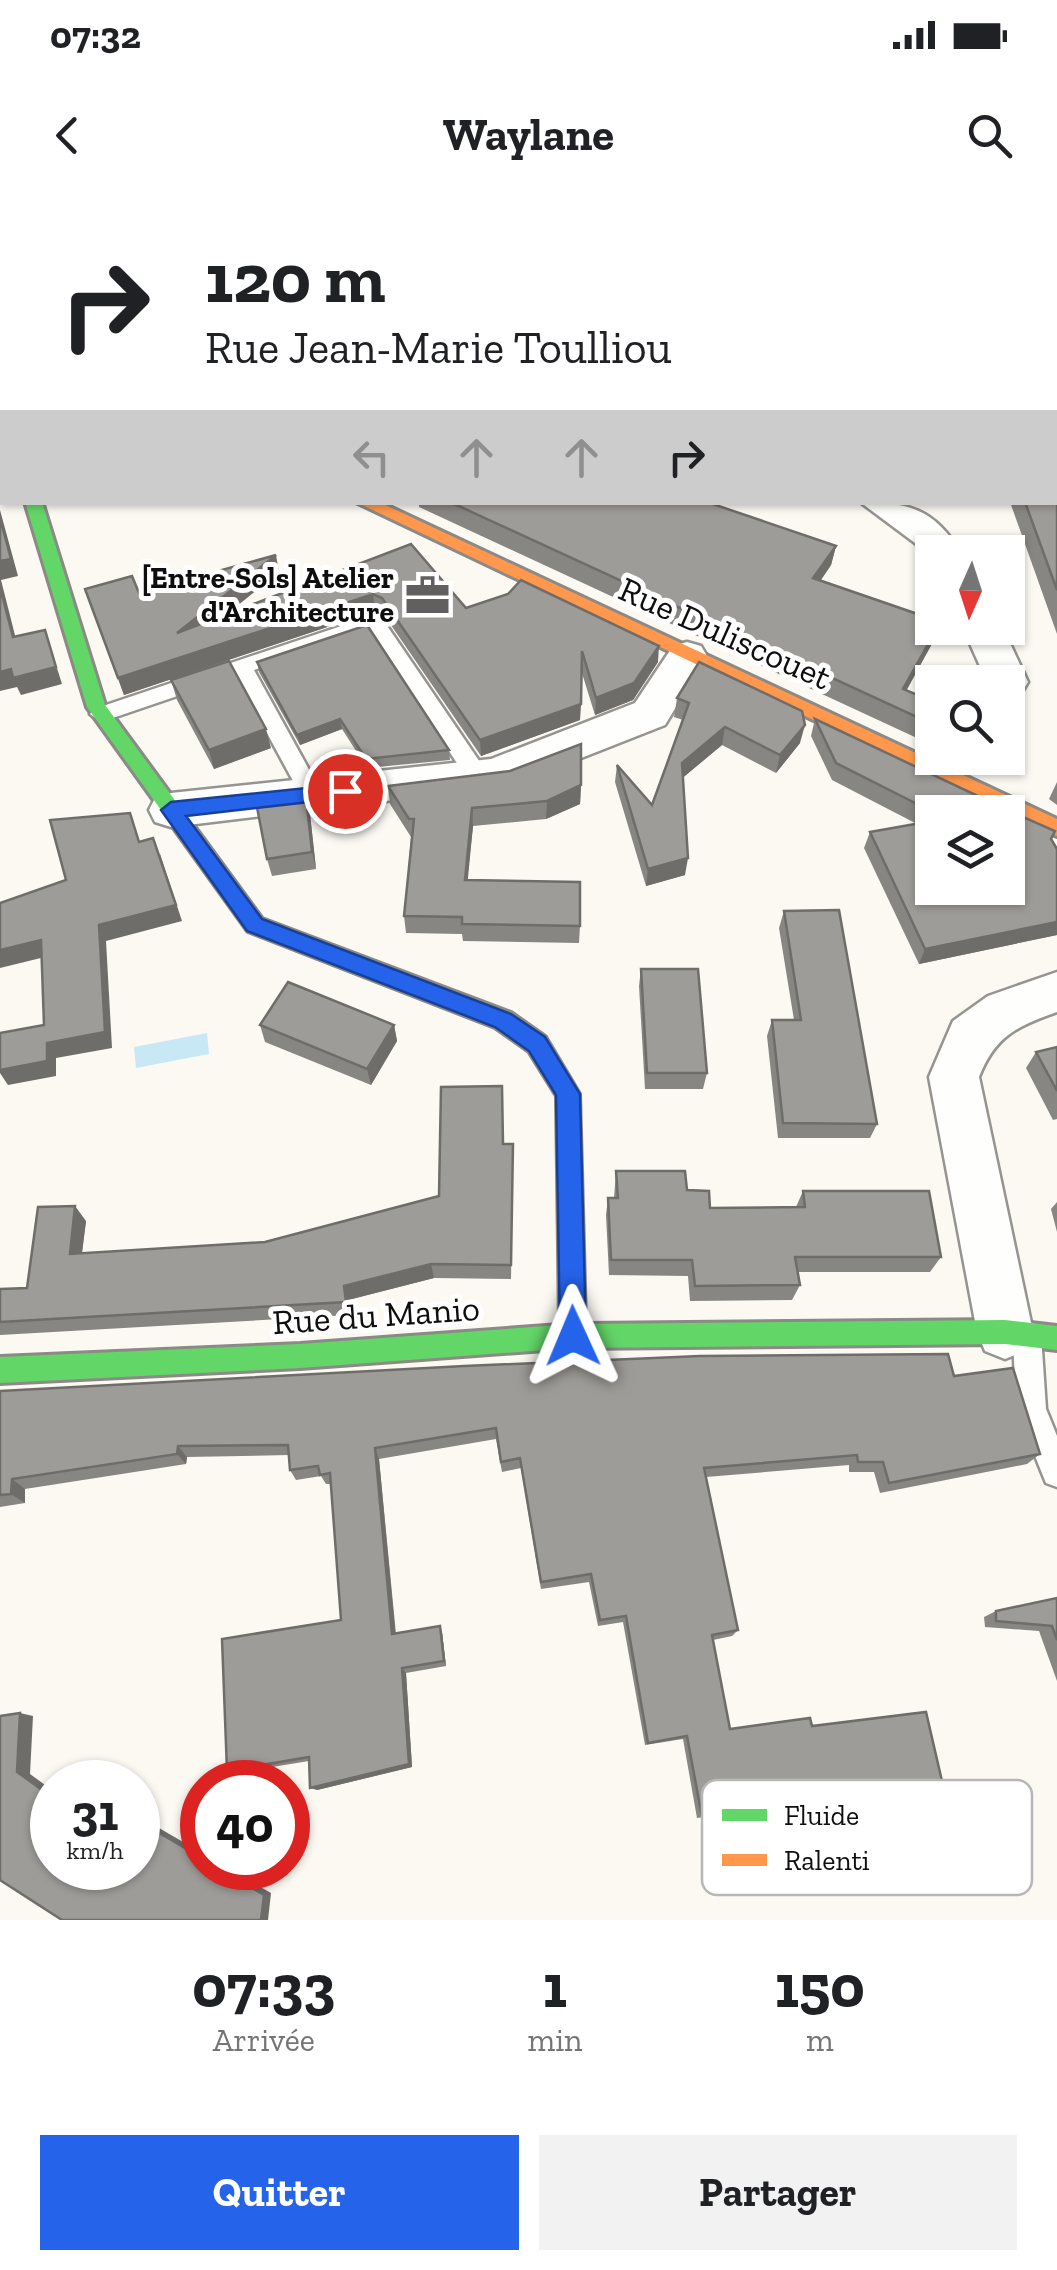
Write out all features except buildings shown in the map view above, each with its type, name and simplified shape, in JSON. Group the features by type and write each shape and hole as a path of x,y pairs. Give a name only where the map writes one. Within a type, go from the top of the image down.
{"street":[{"path":"34,505 101,714 255,925 503,1020 537,1044 568,1094 573,1336"},
{"name":"Rue Duliscouet","path":"370,505 1057,828"},
{"path":"883,505 928,535"},
{"path":"171,810 494,775 650,714 687,656"},
{"path":"1016,1334 954,1077 970,1036 1005,1010 1057,992"},
{"name":"Rue du Manio","path":"0,1370 300,1356 573,1336 1016,1334 1057,1338"}],"lane":[{"path":"101,714 374,622 478,777"},
{"path":"241,666 312,795"},
{"path":"1016,1334 1031,1409 1057,1472"}],"water":[{"path":"207,1033 209,1054 136,1068 134,1047"}],"traffic: fast":[{"path":"34,505 96,707 255,925 503,1020 537,1044 568,1094 573,1336"},
{"path":"0,1370 300,1356 573,1336 1005,1332 1057,1338"}],"traffic: slow":[{"path":"370,505 1057,828"}],"place":[{"name":"[Entre-Sols] Atelier d'Architecture","path":"427,595"}],"route":[{"path":"345,791 171,810 255,925 503,1020 537,1044 568,1094 573,1336"}]}
